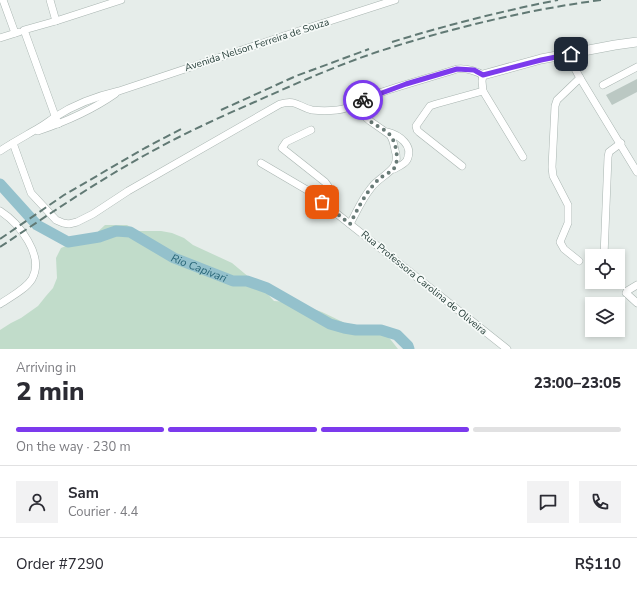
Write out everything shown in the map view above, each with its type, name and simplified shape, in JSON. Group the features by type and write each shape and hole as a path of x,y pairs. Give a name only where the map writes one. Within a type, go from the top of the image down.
{"street":[{"path":"3,0 15,33"},
{"path":"50,0 56,21"},
{"path":"95,0 98,8"},
{"path":"0,38 122,0"},
{"name":"Avenida Nelson Ferreira de Souza","path":"1,150 74,106 395,0"},
{"path":"24,30 58,124"},
{"path":"16,140 31,193 56,220 70,224 93,214 128,191 280,104 289,102 312,109 339,110 356,105 373,96 457,69 474,70 483,75 541,60 615,44 637,42"},
{"path":"571,54 574,67 580,78 621,143 637,172"},
{"path":"603,85 637,67"},
{"path":"483,75 483,91 523,157"},
{"path":"579,261 564,249 560,242 568,223 568,205 553,176 552,167 555,106 557,100 580,78"},
{"name":"Avenida Nelson Ferreira de Souza","path":"16,140 58,124 97,105 119,91"},
{"path":"462,166 419,132 416,126 430,106 483,91"},
{"path":"350,224 371,187 379,178 405,163 408,159 406,143 401,137 387,132 370,121 362,114 356,105"},
{"path":"311,130 286,142 282,148 328,186 322,202"},
{"path":"387,132 392,138 397,154 397,162 394,169"},
{"path":"604,249 608,157 609,152 621,143"},
{"name":"Rua Professora Carolina de Oliveira","path":"262,163 307,190 507,349"},
{"path":"0,211 12,221 27,239 36,259 32,279 24,288 0,304"},
{"path":"637,285 626,293 637,303"}],"green space":[{"path":"105,225 127,225 137,231 161,231 172,233 184,238 193,245 232,263 262,288 274,301 288,302 300,307 310,308 351,326 387,335 398,349 0,349 0,330 38,306 53,288 57,278 56,258 61,248 83,239 90,239"}],"building":[{"path":"637,79 637,92 612,105 606,95"}],"waterway":[{"name":"Rio Capivari","path":"0,184 37,225 68,242 99,237 116,231 130,232 174,258 233,281 247,281 267,288 330,324 356,330 381,330 397,335 409,349"}],"railway":[{"path":"392,42 475,19 558,0"},
{"path":"0,247 91,187 161,147 215,120 318,74 380,51 462,27 517,14 601,0"},
{"path":"221,110 296,76 369,49"},
{"path":"0,239 64,195 145,148 183,128"}],"way so far":[{"path":"322,202 350,224 371,187 379,178 394,169 397,162 397,154 390,135 362,114 356,105 363,100"}],"route":[{"path":"363,100 406,84 457,69 474,70 483,75 571,54"}]}
